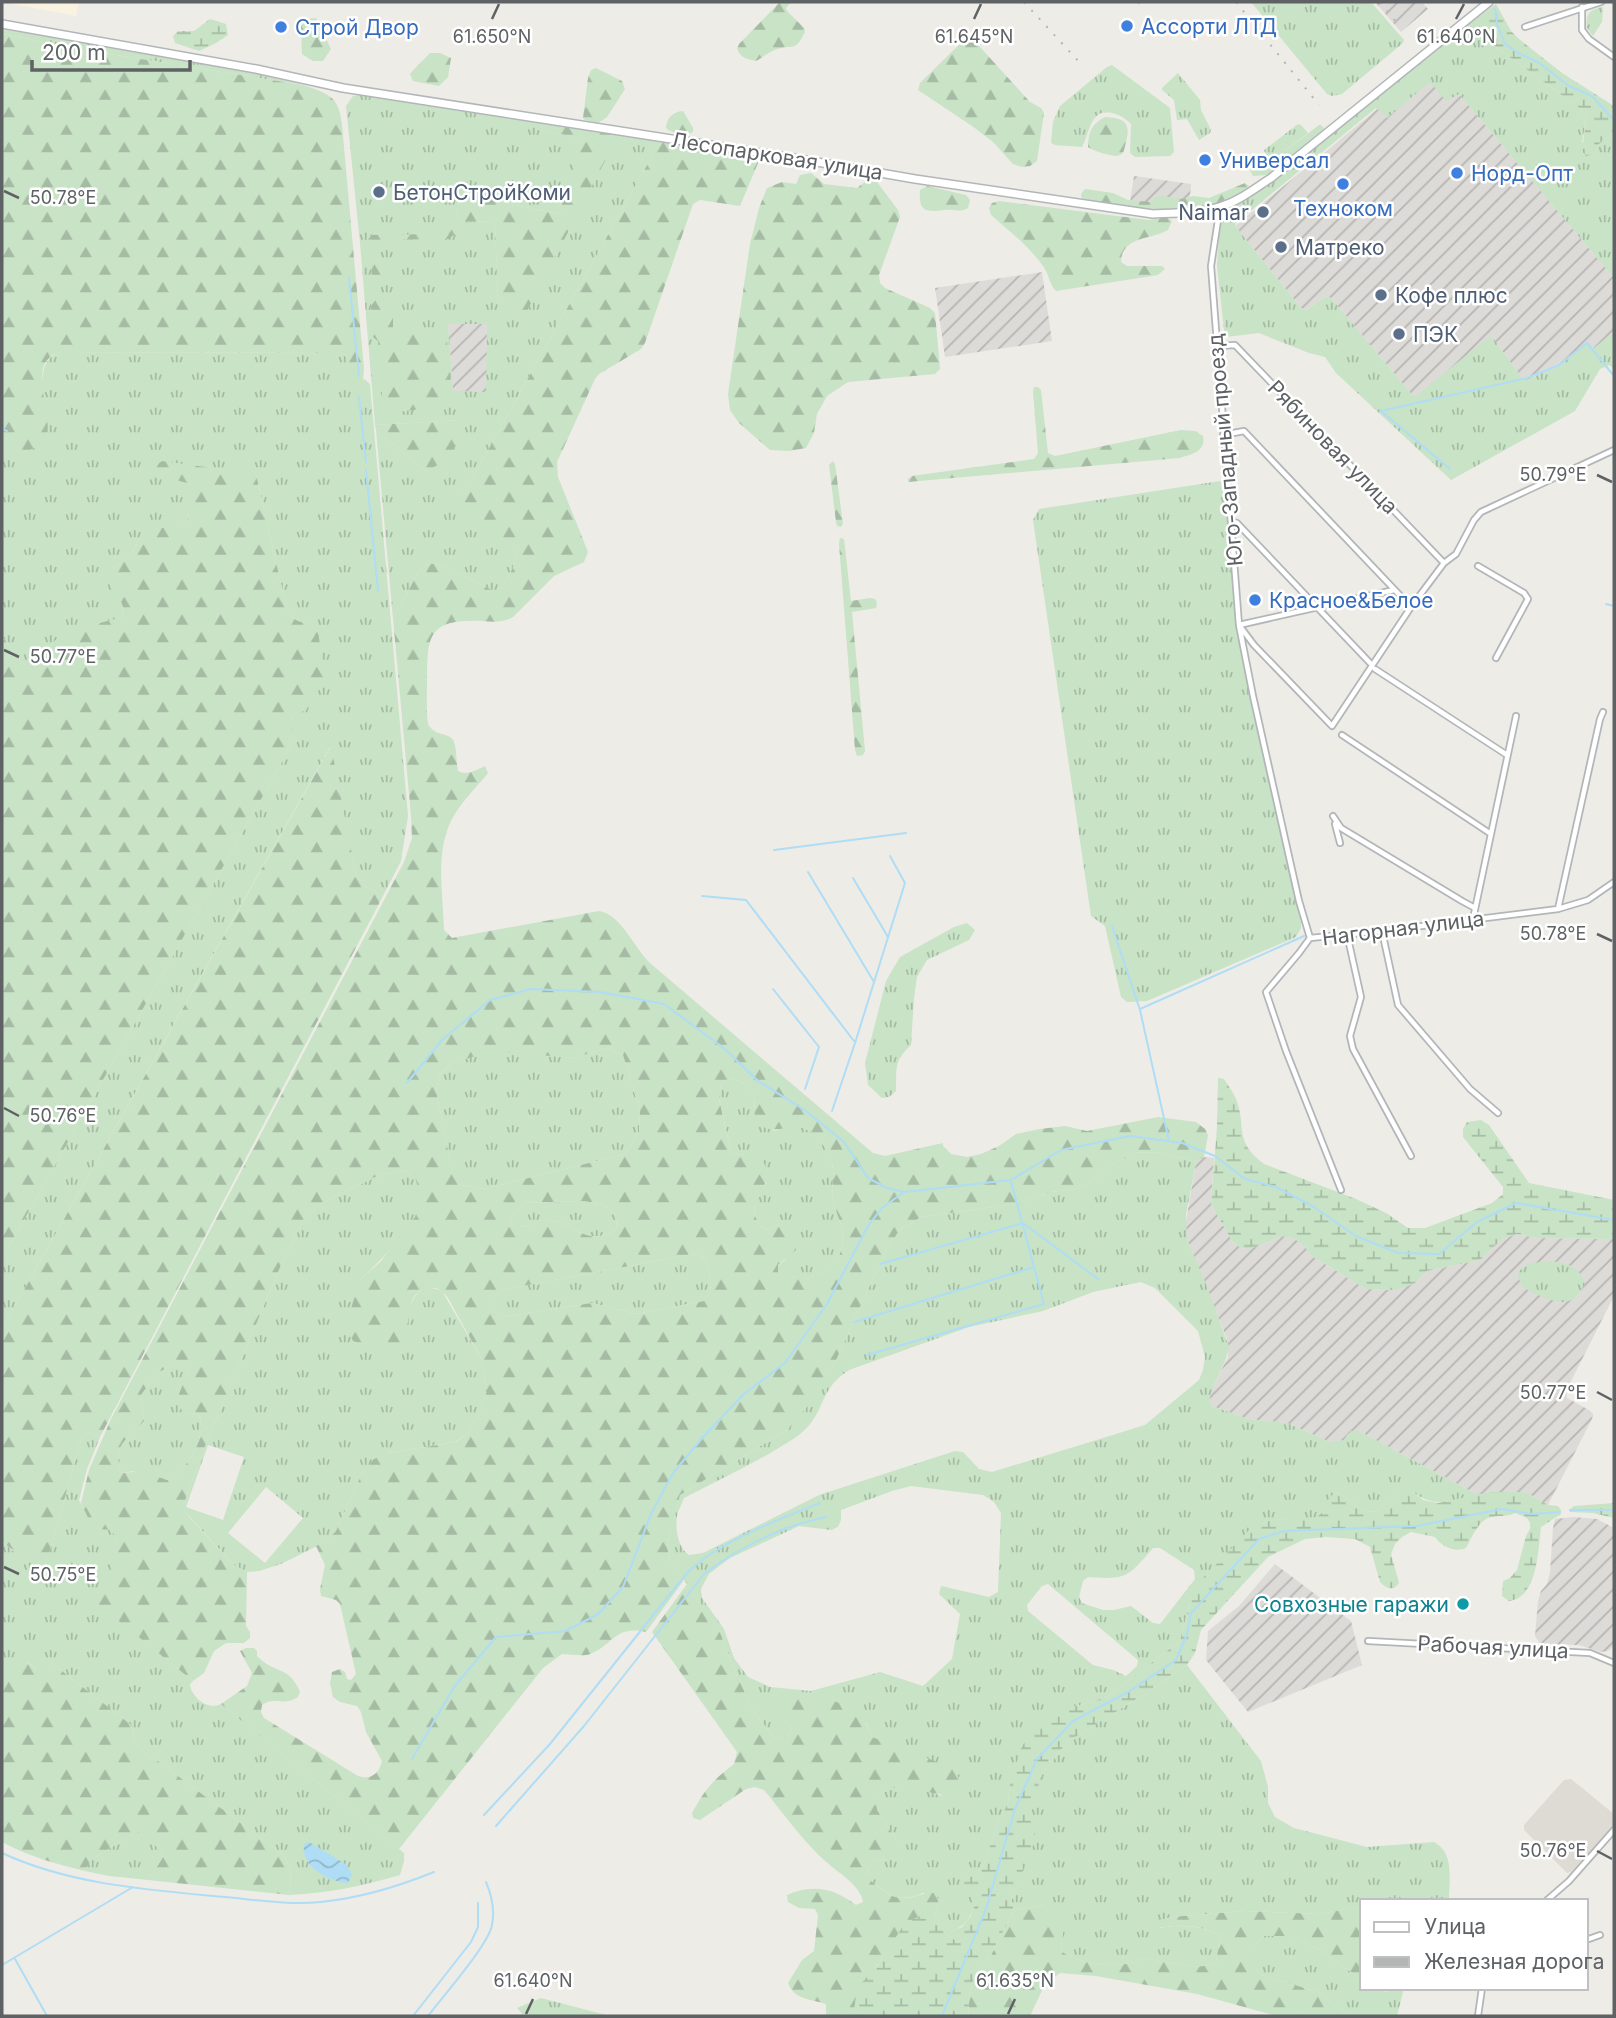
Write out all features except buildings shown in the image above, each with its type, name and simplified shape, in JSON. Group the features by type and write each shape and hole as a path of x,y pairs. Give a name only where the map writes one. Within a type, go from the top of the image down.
{"street":[{"name":"Лесопарковая улица","path":"2,24 256,69 343,88 1153,214 1220,207 1245,195 1271,178 1489,2"},
{"path":"1525,27 1601,2"},
{"path":"1582,7 1581,30 1614,57"},
{"name":"Юго-Западный проезд","path":"1220,207 1211,266 1239,625 1299,901 1310,938"},
{"name":"Рябиновая улица","path":"1217,346 1235,345 1444,563"},
{"path":"1223,435 1244,431 1411,607"},
{"path":"1394,590 1239,625 1254,645 1332,726 1374,667 1411,607 1444,563 1456,554 1481,512 1614,450"},
{"path":"1231,521 1237,523 1374,667 1507,755"},
{"path":"1478,566 1527,597 1527,603 1496,658"},
{"path":"1558,909 1603,712"},
{"path":"1473,919 1516,716"},
{"path":"1342,735 1491,834"},
{"path":"1340,843 1334,816 1341,828 1475,908"},
{"path":"1612,884 1614,892"},
{"name":"Нагорная улица","path":"1310,938 1382,932 1558,909 1588,900 1612,884"},
{"path":"1382,932 1398,1005 1470,1089 1498,1113"},
{"path":"1347,934 1361,997 1351,1027 1353,1049 1411,1156"},
{"path":"1310,938 1266,992 1286,1051 1341,1190"},
{"name":"Рабочая улица","path":"1368,1641 1590,1653 1614,1663"},
{"path":"1548,1899 1569,1881 1614,1830"},
{"path":"1588,1939 1600,1935"},
{"path":"1478,2016 1482,1990"}],"shaded area":[{"path":"2,2 79,2 76,16"},
{"path":"1375,2 1422,2 1428,9 1401,32"},
{"path":"1433,63 1614,278 1614,332 1593,349 1585,344 1558,366 1527,380 1522,378 1493,338 1413,396 1331,298 1326,296 1307,310 1301,308 1235,226"},
{"path":"1134,176 1191,184 1190,196 1187,200 1154,204 1130,202"},
{"path":"1042,272 1052,341 945,357 935,288"},
{"path":"448,324 487,324 487,392 453,392"},
{"path":"1204,1157 1214,1158 1211,1204 1232,1241 1241,1248 1250,1249 1283,1236 1295,1239 1312,1256 1366,1289 1397,1290 1415,1283 1427,1271 1480,1260 1502,1239 1517,1234 1537,1238 1614,1239 1614,1296 1566,1391 1567,1398 1593,1414 1592,1419 1548,1505 1531,1495 1490,1492 1478,1495 1359,1431 1348,1434 1339,1442 1330,1442 1287,1423 1248,1419 1212,1406 1209,1402 1210,1393 1228,1357 1227,1339 1185,1228 1196,1162"},
{"path":"1555,1519 1597,1519 1614,1528 1614,1646 1608,1651 1601,1652 1579,1645 1545,1644 1539,1642 1535,1636 1538,1601 1550,1572"},
{"path":"1275,1564 1351,1621 1362,1665 1248,1712 1206,1660 1208,1631 1239,1606"},
{"path":"1571,1779 1614,1814 1614,1824 1571,1872 1567,1873 1524,1830 1524,1825 1564,1780"}],"green space":[{"path":"780,2 791,2 786,8 787,11 804,28 805,32 799,42 794,46 774,50 756,61 742,56 737,49 739,44"},
{"path":"1251,2 1371,2 1404,40 1342,94 1332,96 1327,94"},
{"path":"1496,4 1511,31 1519,39 1562,73 1614,106 1614,138 1607,137 1599,144 1594,154 1586,156 1582,151 1586,120 1581,109 1483,35 1466,38 1463,28"},
{"path":"1603,7 1602,22 1593,36 1587,28 1588,16 1595,9"},
{"path":"316,18 331,49 323,61 313,61 302,54 301,26 306,19"},
{"path":"210,19 226,24 228,35 199,51 175,43 173,36 178,31 194,31"},
{"path":"1463,28 1464,32 1482,35 1581,109 1586,120 1582,142 1594,154 1599,144 1607,137 1614,138 1614,278 1459,94 1446,101 1430,82 1387,118 1376,108 1235,226 1301,308 1307,310 1326,296 1331,298 1413,396 1489,337 1493,338 1522,378 1527,380 1558,366 1585,344 1593,349 1614,332 1614,369 1609,365 1600,369 1575,411 1451,480 1336,373 1325,357 1259,333 1226,337 1217,265 1221,210 1352,116"},
{"path":"2,29 236,69 303,85 2,34"},
{"path":"2,34 303,85 331,98 341,115 363,381 354,383 349,380 346,357 341,353 61,352 49,358 43,369 42,382 48,426 46,438 40,446 2,456"},
{"path":"969,35 1030,102 1044,113 1037,161 1030,166 1013,164 993,142 918,90 920,83"},
{"path":"430,53 440,53 451,58 448,77 439,86 413,81 410,74"},
{"path":"1112,65 1170,108 1174,152 1170,156 1135,157 1130,153 1131,124 1122,117 1105,112 1095,118 1082,147 1051,143 1053,122 1060,106"},
{"path":"596,68 622,81 625,89 607,117 598,123 583,118 588,78 591,70"},
{"path":"1178,73 1200,100 1201,110 1211,130 1199,140 1187,119 1177,120 1174,100 1162,90"},
{"path":"353,96 534,121 538,130 583,138 559,214 482,198 467,192 459,200 456,219 460,222 495,222 498,301 619,134 661,140 463,495 517,546 515,563 509,576 498,590 492,590 436,563 426,565 419,571 393,619 376,430 425,470 459,420 375,425 346,106","holes":["448,324 487,324 486,392 453,391"]},
{"path":"683,111 693,132 671,132 666,128 668,121 671,116"},
{"path":"1105,117 1119,119 1126,124 1127,139 1120,155 1104,154 1088,147 1092,129"},
{"path":"534,121 619,134 527,311 505,307 498,301 493,221 460,222 456,233 449,239 368,238 369,235 443,234 451,231 459,200 467,192 482,198 559,214 582,138 538,130 533,125"},
{"path":"1298,124 1308,133 1265,167 1259,164 1267,157 1264,150"},
{"path":"1319,125 1324,128 1323,131 1272,173 1253,176 1250,163 1256,162 1265,167"},
{"path":"661,140 761,156 740,206 700,200 693,204 645,343 641,349 595,379 557,462 558,477 588,552 584,562 554,576 513,617 498,622 455,622 444,625 432,637 428,656 428,724 434,731 453,740 458,771 468,773 485,766 488,773 459,808 446,834 441,860 444,930 452,938 599,911 607,914 621,925 650,963 873,1153 885,1156 943,1143 951,1154 967,1157 999,1146 1016,1134 1065,1126 1087,1131 1158,1117 1196,1122 1208,1135 1204,1157 1196,1162 1158,1152 1135,1153 1112,1165 1078,1189 1050,1192 1001,1206 921,1217 901,1229 888,1245 833,1367 808,1406 788,1429 680,1495 667,1546 670,1560 684,1580 646,1632 627,1631 590,1654 562,1654 543,1668 399,1849 221,1704 247,1686 252,1673 240,1651 254,1648 263,1662 286,1673 296,1683 300,1692 298,1697 291,1700 272,1701 262,1705 264,1718 358,1776 371,1776 377,1773 381,1766 382,1761 366,1732 357,1706 340,1702 333,1697 330,1683 332,1672 340,1669 345,1672 347,1679 351,1680 356,1674 340,1604 336,1600 321,1596 325,1565 316,1546 325,1542 336,1531 363,1471 374,1459 388,1453 456,1442 466,1435 478,1416 487,1391 481,1358 448,1298 438,1289 420,1291 414,1297 406,1336 396,1350 380,1351 353,1341 346,1326 359,1281 381,1261 415,1217 421,1201 415,1176 403,1170 375,1177 319,1205 303,1221 281,1265 207,1441 184,1503 184,1511 189,1517 234,1565 247,1572 246,1626 250,1638 244,1643 226,1643 214,1651 204,1673 193,1681 94,1601 112,1566 115,1538 112,1530 92,1526 81,1503 89,1470 111,1419 404,862 412,838 393,619 419,571 426,565 436,563 492,590 498,590 509,576 516,557 517,546 466,514 462,508 463,495","holes":["607,1048 623,1055 640,1111 639,1133 625,1154 484,1189 461,1185 453,1176 436,1090 440,1075 451,1064 490,1051 574,1058","732,1078 743,1083 754,1095 755,1122 771,1129 806,1129 826,1150 833,1167 832,1196 842,1230 842,1244 839,1256 825,1272 803,1278 778,1274 778,1265 796,1250 796,1236 789,1226 779,1225 765,1230 758,1221 755,1207 764,1187 766,1169 758,1155 731,1152 719,1099 721,1083","584,1201 605,1205 617,1217 616,1230 605,1235 587,1235 563,1224 543,1220 527,1226 510,1227 511,1216 526,1203","693,1254 703,1257 709,1268 711,1291 704,1301 636,1314 591,1303 503,1317 492,1311 492,1298 502,1290","175,1363 183,1363 188,1372 179,1394 178,1407 186,1413 199,1414 200,1433 189,1461 167,1480 159,1477 155,1468 147,1465 133,1472 121,1473 118,1455 120,1449 144,1421 141,1395 156,1374"]},
{"path":"811,173 824,184 857,188 866,181 877,182 898,210 900,217 879,275 880,283 935,313 940,369 935,374 848,382 827,396 817,414 814,433 806,448 770,450 739,423 730,410 728,394 750,244 767,188 782,182 796,184 800,175"},
{"path":"1245,183 1249,186 1247,189 1218,204 1181,210 1153,211 1088,202 1081,197 1085,189 1113,193 1128,200 1151,202 1160,196 1209,198"},
{"path":"927,186 966,195 970,200 968,208 960,211 925,209 922,207 920,190"},
{"path":"999,201 1149,220 1166,217 1172,221 1168,230 1126,247 1121,262 1127,266 1162,266 1165,269 1158,275 1056,291 1037,259 991,215 989,208 992,203"},
{"path":"375,245 381,247 381,289 374,292 371,248"},
{"path":"377,298 393,300 393,329 423,329 427,335 443,335 447,340 450,396 444,406 390,413 383,408 378,341 373,337 371,306"},
{"path":"61,352 341,353 363,381 364,379 370,384 408,816 401,861 383,896 365,886 356,875 330,747 2,1329 2,1259 281,764 292,740 292,721 312,623 297,621 287,610 256,474 189,482 192,486 186,522 145,534 130,556 113,568 109,581 122,603 122,617 56,640 30,665 21,662 2,636 2,456 40,446 48,431 43,374 46,364"},
{"path":"1034,387 1041,390 1048,453 1055,456 1181,430 1195,431 1203,436 1202,445 1198,451 1180,458 908,482 912,476 1034,459 1038,453"},
{"path":"459,420 467,424 450,452 440,464 425,470 376,430 375,425"},
{"path":"162,461 256,474 287,610 297,621 312,623 318,629 324,682 306,710 293,716 292,740 281,764 2,1259 2,636 21,662 30,665 56,640 71,631 122,617 123,608 109,583 109,573 131,554 143,535 186,522 188,518 191,484 157,475 155,469"},
{"path":"833,461 843,524 841,527 837,526 836,522 829,465"},
{"path":"1220,481 1224,484 1239,626 1301,928 1296,937 1147,1001 1127,1002 1121,997 1105,926 1091,916 1033,520 1039,509"},
{"path":"840,538 844,539 851,601 870,598 877,603 876,608 852,612 865,751 863,755 857,756 855,750"},
{"path":"331,746 356,875 365,886 383,896 100,1437 88,1432 82,1436 50,1551 42,1560 25,1557 2,1541 2,1329"},
{"path":"967,923 975,930 969,940 927,960 917,977 911,1045 899,1061 896,1091 889,1097 882,1098 868,1085 865,1063 886,981 900,957 954,927"},
{"path":"607,1048 623,1055 640,1111 639,1133 625,1154 484,1189 461,1185 453,1177 436,1090 440,1075 451,1064 490,1050 574,1058"},
{"path":"732,1078 743,1083 754,1095 754,1108 774,1131 794,1126 807,1129 822,1143 829,1155 833,1168 833,1200 842,1230 842,1245 833,1266 825,1272 803,1278 778,1275 778,1266 786,1259 779,1225 765,1230 759,1224 755,1212 756,1201 766,1183 758,1155 731,1152 719,1098 721,1083"},
{"path":"1218,1078 1224,1079 1236,1099 1244,1141 1254,1156 1264,1164 1356,1199 1386,1213 1408,1228 1425,1228 1492,1203 1503,1194 1503,1187 1463,1137 1467,1122 1481,1120 1489,1125 1529,1183 1614,1200 1614,1239 1537,1238 1517,1234 1502,1239 1480,1260 1427,1271 1415,1283 1397,1290 1366,1289 1312,1256 1295,1239 1283,1236 1250,1249 1241,1248 1232,1241 1211,1204"},
{"path":"1158,1152 1196,1162 1186,1215 1187,1239 1229,1347 1211,1395 1209,1402 1212,1406 1248,1419 1287,1423 1330,1442 1344,1440 1351,1431 1359,1431 1478,1495 1437,1502 1413,1492 1395,1495 1378,1511 1365,1512 1339,1493 1328,1501 1318,1517 1273,1520 1190,1602 1180,1641 1107,1697 1060,1708 1010,1782 1008,1804 998,1821 984,1864 977,1875 967,1878 963,1885 975,1904 967,1920 952,1931 940,1924 935,1915 939,1900 923,1893 907,1898 895,1897 871,1881 868,1869 874,1860 888,1859 899,1843 877,1810 877,1797 900,1787 916,1788 942,1796 906,1751 872,1737 866,1723 785,1719 792,1730 785,1739 773,1736 755,1714 719,1630 670,1560 667,1546 680,1495 788,1429 833,1367 888,1245 901,1229 921,1217 1001,1206 1050,1192 1078,1189 1112,1165 1135,1153","holes":["1141,1282 1155,1288 1198,1331 1205,1357 1199,1380 1145,1425 992,1472 979,1469 963,1452 955,1451 819,1495 703,1553 689,1555 682,1548 676,1521 684,1498 754,1462 797,1436 814,1418 832,1385 849,1370 969,1327 1043,1311 1093,1292","911,1486 983,1495 994,1502 1001,1513 998,1592 989,1597 941,1586 939,1594 960,1614 952,1659 923,1686 880,1672 811,1691 770,1687 748,1677 734,1658 724,1629 702,1598 701,1589 709,1574 730,1558 799,1526 831,1530 838,1527 841,1510","1153,1548 1160,1548 1194,1570 1195,1579 1160,1624 1153,1623 1131,1606 1103,1610 1082,1603 1079,1597 1083,1581 1088,1577 1119,1577 1132,1571","1048,1584 1138,1660 1137,1666 1126,1676 1093,1665 1028,1611 1027,1605 1042,1586"]},
{"path":"403,1170 415,1176 421,1203 404,1233 359,1281 411,1305 423,1289 442,1291 481,1358 487,1391 478,1416 466,1435 455,1442 388,1453 363,1471 336,1531 325,1542 281,1564 247,1572 234,1565 184,1511 184,1503 207,1441 281,1265 303,1221 319,1205 375,1177","holes":["208,1445 244,1457 223,1520 186,1507","266,1487 303,1518 265,1563 228,1533"]},
{"path":"584,1201 605,1205 617,1217 616,1230 605,1235 587,1235 563,1224 543,1220 527,1226 510,1227 511,1216 526,1203"},
{"path":"693,1254 703,1257 709,1268 711,1291 704,1301 636,1314 591,1303 503,1317 492,1311 492,1298 502,1290"},
{"path":"1546,1261 1564,1263 1578,1272 1585,1283 1576,1297 1559,1302 1534,1294 1523,1286 1518,1277 1519,1271 1528,1264"},
{"path":"175,1363 183,1363 188,1372 184,1383 186,1413 199,1414 201,1423 194,1452 189,1461 167,1480 159,1477 155,1468 121,1473 118,1455 120,1449 144,1421 141,1395 156,1374"},
{"path":"88,1432 100,1437 87,1469 79,1500 83,1508 103,1528 112,1530 116,1547 112,1566 95,1601 193,1681 190,1684 193,1694 201,1701 211,1706 221,1704 404,1853 400,1875 318,1893 289,1895 290,1871 278,1851 145,1753 137,1745 130,1724 48,1660 36,1669 28,1662 7,1659 2,1665 2,1541 13,1551 50,1551 82,1436"},
{"path":"1405,1490 1413,1492 1423,1500 1438,1503 1490,1492 1522,1492 1548,1505 1558,1506 1561,1514 1541,1527 1531,1582 1519,1598 1509,1601 1502,1596 1503,1581 1517,1570 1530,1529 1527,1518 1515,1513 1487,1518 1476,1529 1466,1548 1462,1549 1449,1548 1435,1537 1411,1532 1402,1537 1391,1554 1399,1583 1392,1588 1387,1588 1380,1582 1370,1547 1355,1539 1305,1539 1268,1557 1201,1630 1195,1653 1187,1665 1067,1742 1042,1774 1030,1815 1036,1838 1011,1902 1014,1910 991,1955 975,1975 970,1991 968,2016 858,2016 854,2010 857,1988 877,1966 905,1923 920,1916 933,1922 957,1942 962,1939 962,1927 975,1904 962,1885 967,1878 977,1875 984,1864 998,1821 1008,1804 1010,1782 1022,1746 1040,1725 1060,1707 1073,1707 1107,1697 1180,1641 1190,1602 1204,1577 1252,1527 1273,1520 1316,1518 1323,1512 1332,1495 1339,1493 1365,1512 1378,1511 1395,1495"},
{"path":"1614,1503 1614,1518 1569,1510 1574,1506"},
{"path":"687,1584 719,1630 755,1714 773,1736 785,1739 792,1730 785,1719 774,1715 775,1700 795,1696 829,1699 860,1715 872,1737 953,1768 961,1782 954,1794 896,1787 877,1797 877,1810 899,1843 897,1854 888,1859 874,1860 868,1869 871,1881 890,1895 900,1898 934,1893 939,1900 935,1915 940,1924 952,1931 962,1927 962,1939 957,1942 933,1922 891,1946 870,1975 854,2010 858,2016 826,2016 826,2004 799,1996 788,1983 802,1960 814,1951 818,1915 815,1909 799,1908 788,1902 787,1895 814,1889 831,1891 856,1905 863,1902 855,1886 813,1849 764,1790 755,1787 746,1789 700,1820 693,1818 692,1813 701,1797 715,1780 734,1764 737,1752 652,1632"},
{"path":"22,1658 36,1669 41,1661 48,1660 130,1724 137,1745 145,1753 278,1851 290,1871 289,1895 148,1880 163,1854 143,1832 136,1832 91,1860 85,1871 42,1859 2,1842 2,1665 6,1659"},
{"path":"1187,1665 1261,1761 1268,1787 1268,1803 1275,1817 1294,1828 1367,1847 1434,1842 1441,1847 1448,1860 1449,1899 1360,1899 1360,1908 1354,1907 1320,1914 1245,1911 1171,1917 1160,1928 1191,1927 1220,1935 1216,1963 1207,1965 1190,1966 1143,1959 1113,1965 1085,1961 1061,1951 1063,1930 1044,1905 1014,1910 1011,1902 1035,1838 1029,1815 1042,1774 1067,1742"},
{"path":"136,1832 144,1832 163,1854 148,1880 85,1871 91,1860"},
{"path":"1044,1905 1054,1909 1063,1930 1061,1951 1076,1959 1104,1965 1144,1959 1199,1966 1216,1963 1220,1935 1192,1927 1159,1927 1153,1925 1155,1921 1171,1917 1245,1911 1320,1914 1354,1907 1360,1908 1360,1979 1318,1949 1293,1936 1264,1936 1254,1947 1254,1967 1262,1975 1318,1992 1352,2016 1277,2016 1197,1994 1096,1976 1060,1973 1045,1984 1030,2016 968,2016 970,1991 975,1975 991,1955 1014,1910"},
{"path":"1264,1936 1293,1936 1318,1949 1360,1979 1360,1990 1404,1990 1397,2016 1352,2016 1318,1992 1262,1975 1254,1967 1254,1947"},
{"path":"541,1998 610,2016 524,2016 517,2008"}],"water":[{"path":"309,1842 347,1865 352,1875 348,1883 324,1876 310,1865 304,1851 305,1843"}],"waterway":[{"path":"1495,9 1497,24 1505,44 1538,62 1569,86 1592,96 1614,120"},
{"path":"349,278 359,376"},
{"path":"1450,469 1381,411 1527,378 1559,365 1587,343 1614,376"},
{"path":"359,397 366,462"},
{"path":"2,429 7,431"},
{"path":"366,470 378,591"},
{"path":"1606,604 1614,606"},
{"path":"774,850 906,833"},
{"path":"832,1111 905,883 890,856"},
{"path":"808,872 874,982"},
{"path":"853,878 888,937"},
{"path":"702,896 746,900 854,1041"},
{"path":"1112,926 1140,1010 1169,1141"},
{"path":"1140,1009 1304,936"},
{"path":"407,1083 442,1040 490,1000 531,989 600,992 664,1004 725,1049 758,1081 806,1111 844,1142 868,1178 887,1188 904,1192"},
{"path":"773,989 819,1047 805,1089"},
{"path":"412,1759 454,1687 496,1637 566,1631 598,1614 623,1587 651,1514 673,1473 744,1394 785,1363 827,1304 868,1226 882,1208 904,1192 1011,1180 1061,1150 1130,1136 1182,1143 1215,1156 1245,1179 1276,1187 1314,1207 1356,1236 1398,1253 1439,1254 1477,1222 1516,1203 1614,1220"},
{"path":"867,1355 1044,1304 1011,1181"},
{"path":"880,1264 1023,1223 1098,1279"},
{"path":"854,1322 1034,1267"},
{"path":"484,1815 550,1744 687,1573 706,1557 735,1540 820,1503"},
{"path":"942,2016 986,1909 1015,1809 1037,1759 1073,1721 1128,1692 1176,1660 1187,1634 1191,1613 1259,1539 1284,1531 1417,1526 1502,1509 1532,1514 1560,1512"},
{"path":"1570,1510 1614,1510"},
{"path":"496,1826 584,1726 704,1574 762,1539 826,1517"},
{"path":"2,1853 55,1872 111,1884 285,1903 350,1898 434,1872"},
{"path":"428,2016 474,1958 489,1934 493,1908 486,1882"},
{"path":"2,1965 133,1887"},
{"path":"413,2016 471,1942 478,1927 478,1903"},
{"path":"15,1959 47,2016"}],"railway":[{"path":"1024,2 1081,64"},
{"path":"1138,2 1145,9"},
{"path":"1236,2 1319,105"},
{"path":"1380,2 1400,27"}],"place":[{"name":"Ассорти ЛТД","path":"1127,26"},
{"name":"Строй Двор","path":"281,27"},
{"name":"Универсал","path":"1205,160"},
{"name":"Норд-Опт","path":"1457,173"},
{"name":"Техноком","path":"1343,184"},
{"name":"БетонСтройКоми","path":"379,192"},
{"name":"Naimar","path":"1263,212"},
{"name":"Матреко","path":"1281,247"},
{"name":"Кофе плюс","path":"1381,295"},
{"name":"ПЭК","path":"1399,334"},
{"name":"Красное&Белое","path":"1255,600"},
{"name":"Совхозные гаражи","path":"1463,1604"}]}
